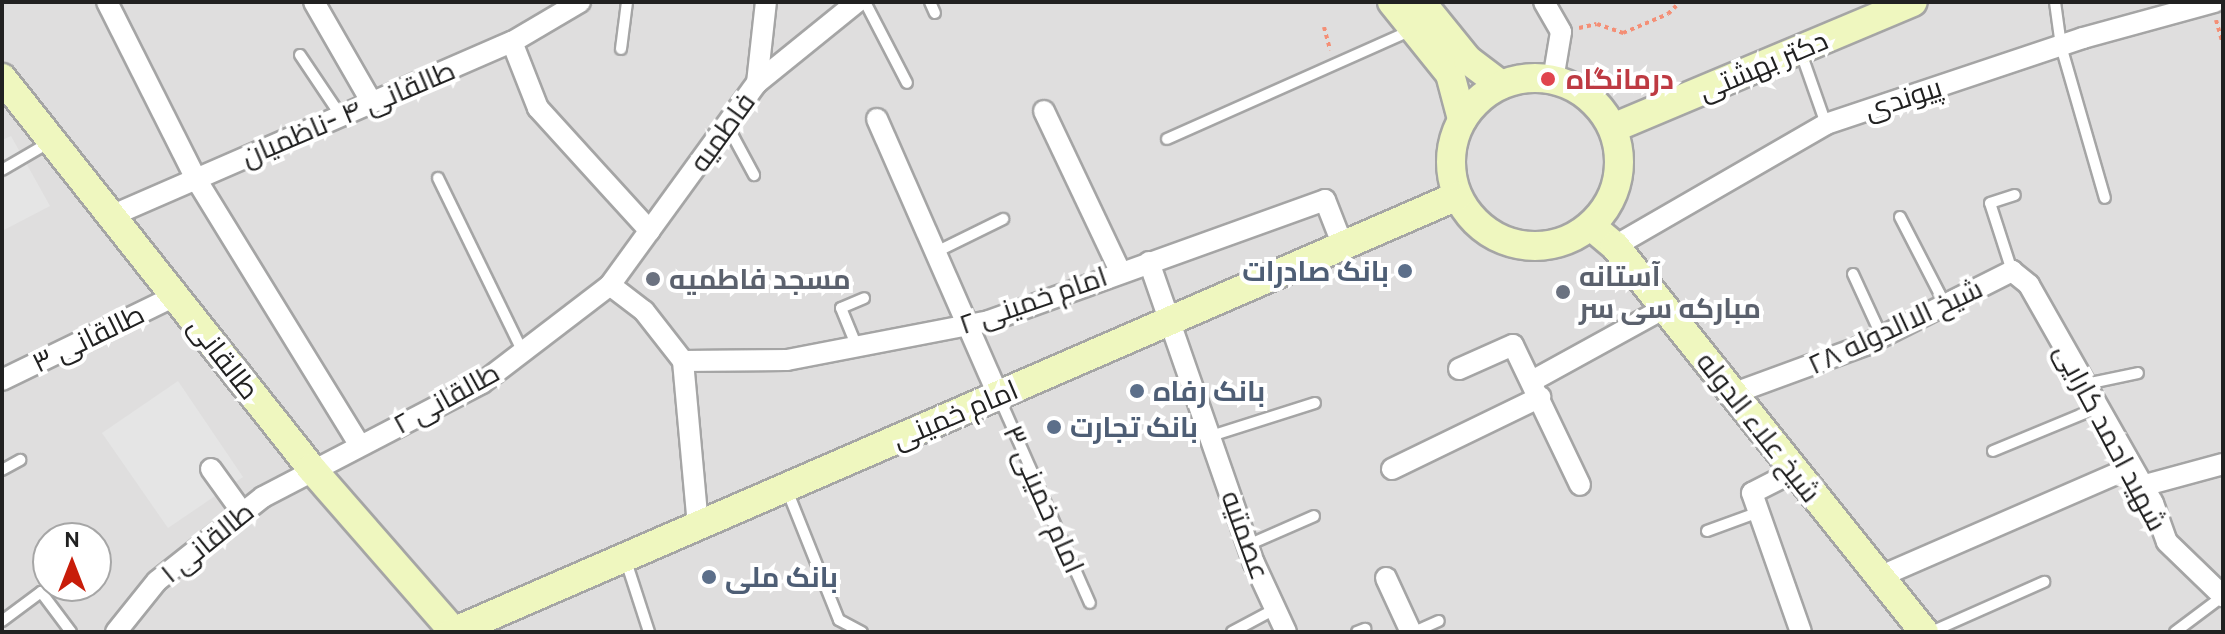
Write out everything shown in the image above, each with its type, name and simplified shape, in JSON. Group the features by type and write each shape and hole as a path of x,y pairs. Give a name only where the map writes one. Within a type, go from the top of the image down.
{"main road":[{"path":"1392,2 1417,16 1501,85"},
{"name":"دکتر بهشتی","path":"1613,128 1899,5"},
{"path":"1417,16 1450,74 1462,119 1451,157 1457,196 1471,218 1492,235 1516,245 1543,246 1568,240 1591,226 1608,205 1618,181 1619,154 1613,128 1599,106 1578,89 1553,80 1527,78 1501,85 1462,119"},
{"name":"طالقانی","path":"2,78 311,468 453,632"},
{"name":"امام خمینی","path":"453,632 1457,196"},
{"name":"شیخ علاء الدوله","path":"1591,226 1615,246 1924,632"}],"street":[{"path":"107,2 196,179 359,444"},
{"path":"314,2 372,103"},
{"name":"طالقانی ۴ -ناظمیان","path":"111,216 512,42 580,2"},
{"path":"757,83 766,2"},
{"name":"فاطمیه","path":"610,285 757,83 857,2"},
{"path":"1544,2 1561,32 1553,80"},
{"name":"پیوندی","path":"1615,246 1826,124 2179,7 2215,2"},
{"path":"512,42 538,108 650,231"},
{"path":"1044,111 1120,271"},
{"path":"877,119 998,395"},
{"name":"امام خمینی ۲","path":"683,361 787,360 967,325 1325,200 1343,246"},
{"name":"عصمتیه","path":"1149,262 1248,545 1286,632"},
{"name":"شیخ الاالدوله ۲۸","path":"1732,394 1882,337 2012,271"},
{"name":"شهید احمد کارایی","path":"2012,271 2029,285 2142,486 2167,542 2219,587"},
{"path":"610,285 644,311 683,361 698,526"},
{"name":"طالقانی ۲","path":"311,468 482,383 610,285"},
{"name":"طالقانی ۳","path":"2,380 175,296"},
{"path":"1392,469 1536,389 1665,308"},
{"path":"1459,369 1513,345 1580,485"},
{"path":"2142,486 2223,464"},
{"name":"طالقانی ۱","path":"116,632 157,581 242,512 311,468"},
{"path":"1879,577 2130,468"},
{"path":"211,469 242,512"},
{"path":"1793,472 1752,493 1801,632"},
{"path":"1386,578 1412,632"}],"lane":[{"path":"621,49 627,2"},
{"path":"865,2 907,83"},
{"path":"2055,2 2061,46 2105,198"},
{"path":"1167,139 1334,64 1417,16"},
{"path":"1800,50 1826,124"},
{"path":"300,55 341,116"},
{"path":"727,125 754,175"},
{"path":"2,170 52,141"},
{"path":"438,178 523,352"},
{"path":"2012,271 1990,203 2015,195"},
{"path":"1900,217 1945,304"},
{"path":"936,252 1003,219"},
{"path":"1853,274 1882,337"},
{"path":"857,347 841,308 864,298"},
{"path":"2084,384 2138,373"},
{"name":"امام خمینی ۳","path":"998,395 1090,603"},
{"path":"1211,436 1315,403"},
{"path":"1993,451 2097,408"},
{"path":"2,470 20,460"},
{"path":"786,488 839,620 862,632"},
{"path":"1707,531 1759,512"},
{"path":"1248,545 1314,516"},
{"path":"625,557 649,632"},
{"path":"1931,632 2044,582"},
{"path":"2175,632 2219,587"},
{"path":"2,621 41,592 71,632"},
{"path":"1232,632 1275,609"},
{"path":"1412,632 1439,621"}],"path":[{"path":"1561,32 1597,24 1623,33 1668,14 1680,2"},
{"path":"1324,27 1334,64"}],"shaded area":[{"path":"2,2 2223,2 2223,632 2,632"},
{"path":"11,136 50,206 2,231 2,140"},
{"path":"178,381 243,477 168,528 102,433"}],"place":[{"name":"درمانگاه","path":"1548,79"},
{"name":"بانک صادرات","path":"1405,271"},
{"name":"مسجد فاطمیه","path":"653,279"},
{"name":"آستانه مبارکه سی سر","path":"1563,292"},
{"name":"بانک رفاه","path":"1137,391"},
{"name":"بانک تجارت","path":"1054,427"},
{"name":"بانک ملی","path":"709,577"}]}
